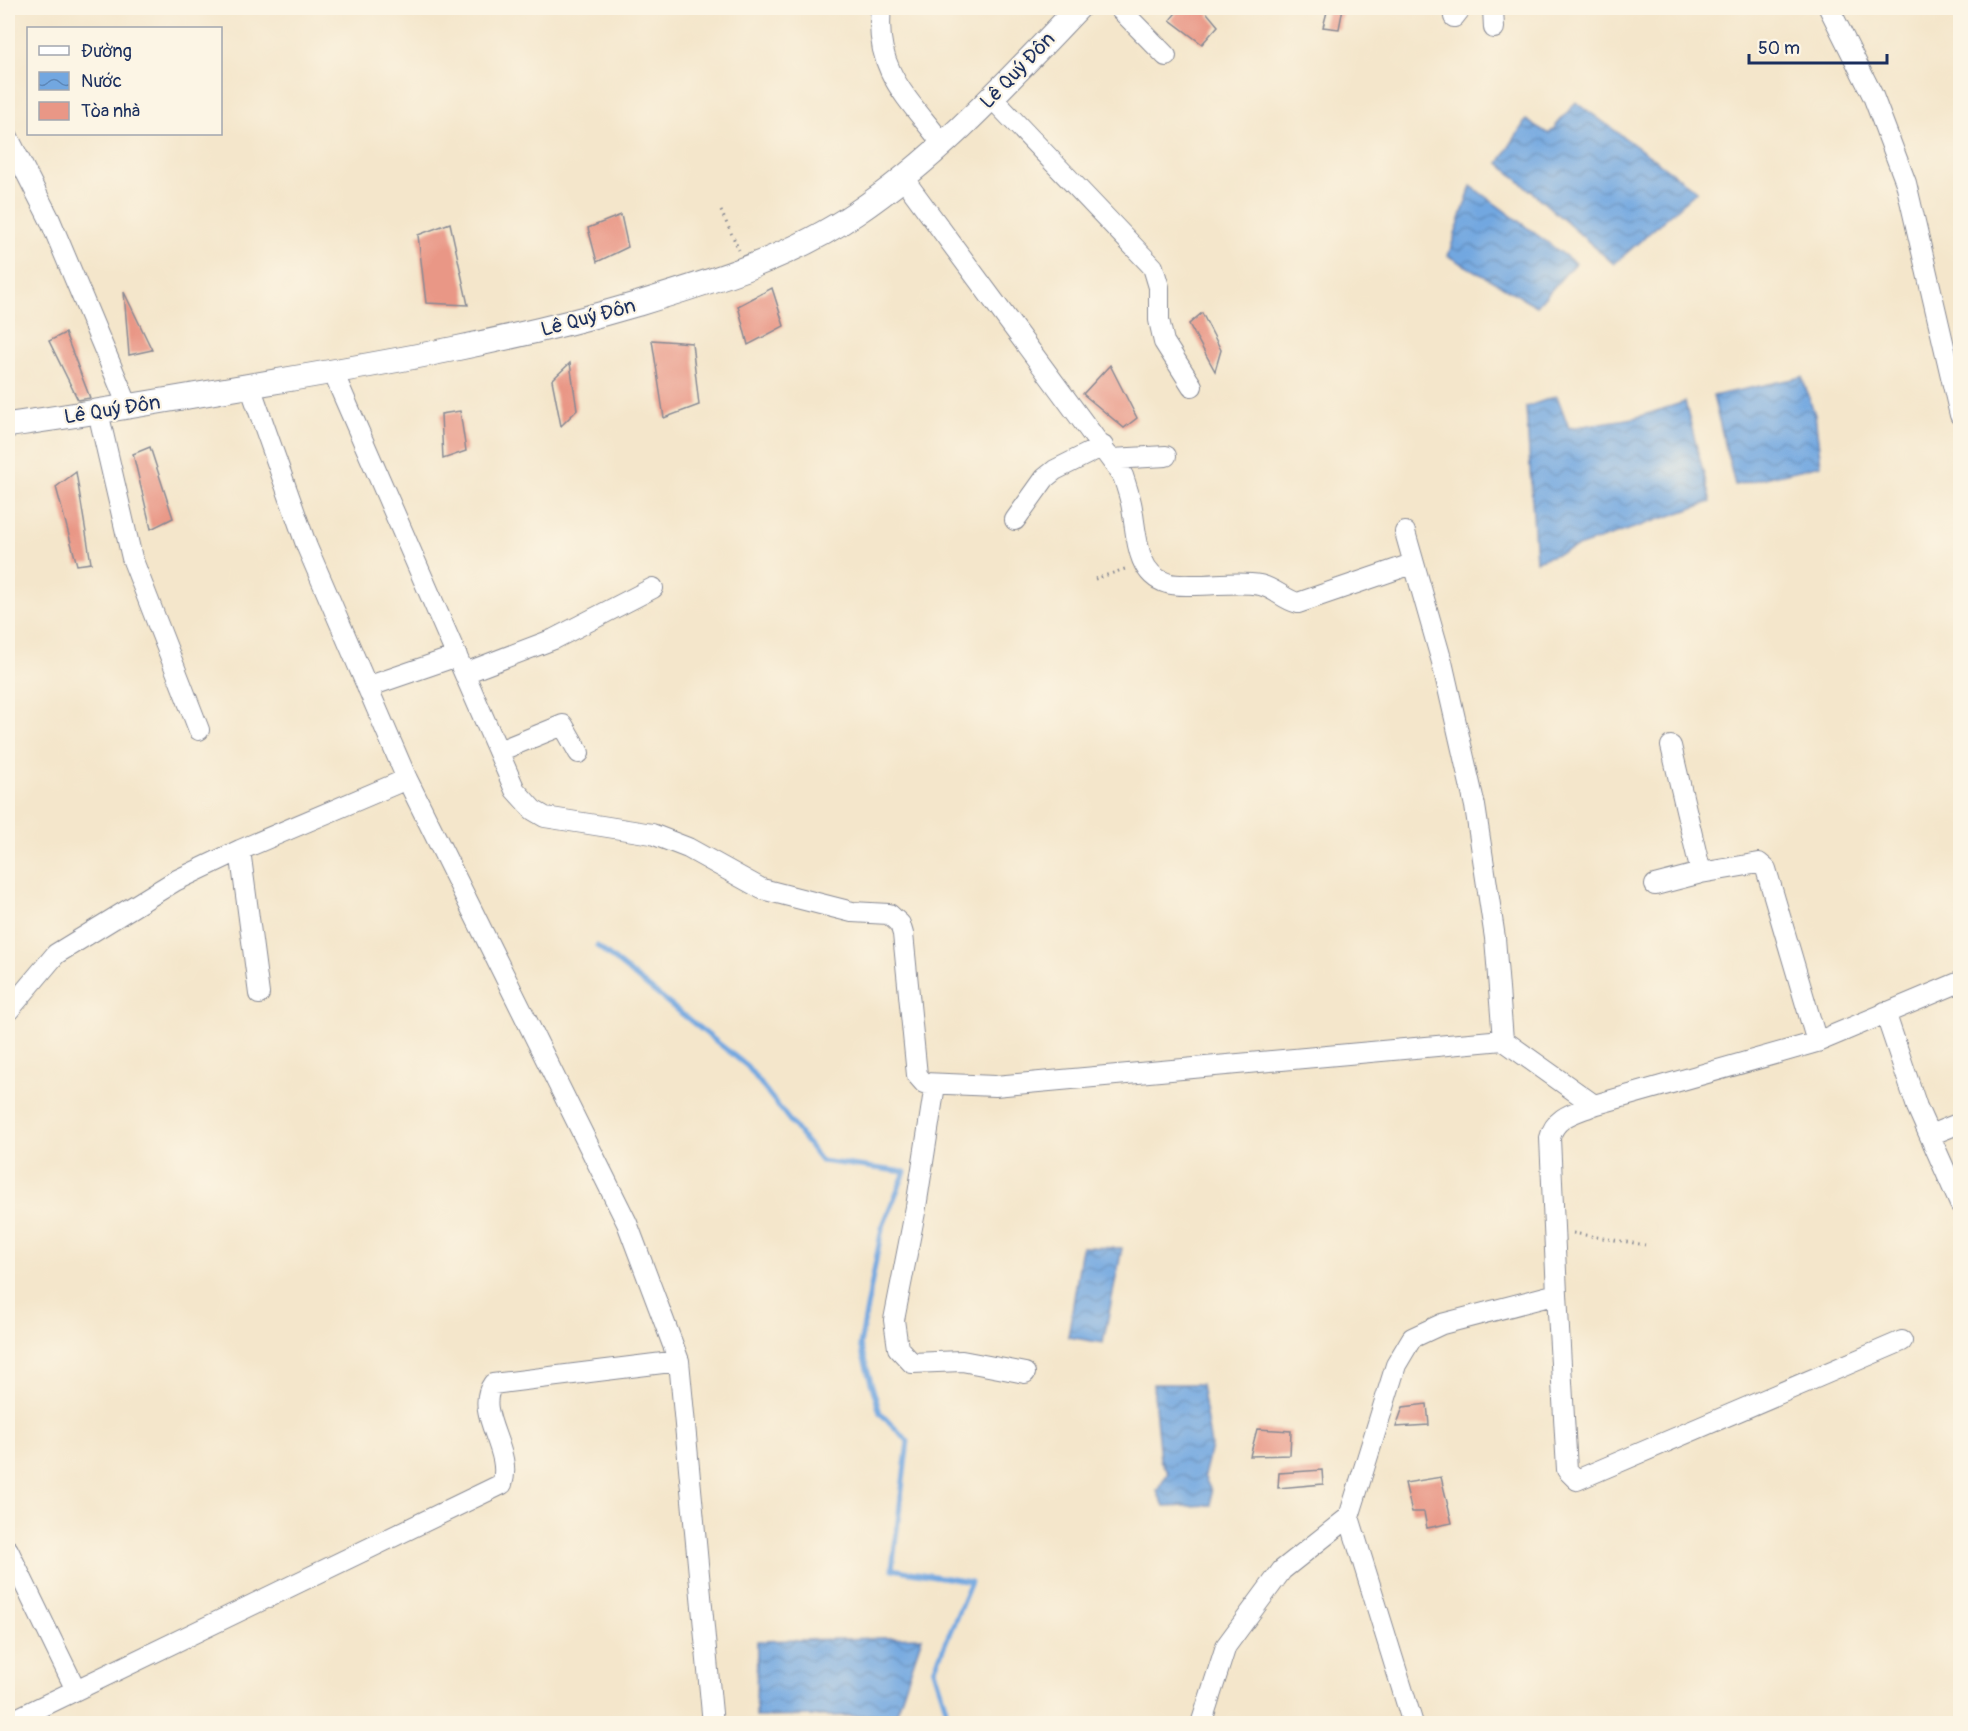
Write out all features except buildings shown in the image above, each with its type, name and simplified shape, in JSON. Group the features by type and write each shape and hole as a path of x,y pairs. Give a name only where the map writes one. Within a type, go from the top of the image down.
{"main road":[{"name":"Lê Quý Đôn","path":"8,425 98,412 468,348 580,320 747,268 814,238 855,213 903,178 992,98 1078,8"}],"street":[{"path":"881,8 878,28 889,74 942,143"},
{"path":"1119,8 1166,56"},
{"path":"1493,8 1494,28"},
{"path":"1829,8 1873,96 1906,183 1960,415"},
{"path":"992,98 1153,267 1160,287 1159,320 1164,342 1192,386"},
{"path":"8,137 50,220 128,406"},
{"path":"903,178 1123,476 1131,503 1136,540 1144,562 1154,576 1167,583 1259,585 1274,590 1286,600 1298,603 1412,564"},
{"path":"333,372 516,790 533,810 545,817 652,834 704,857 762,889 852,912 890,914 900,924 903,934 917,1075 924,1083 995,1086 1503,1040 1594,1105"},
{"path":"250,386 307,547 406,779 627,1223 680,1361 713,1724"},
{"path":"98,412 132,558 199,730"},
{"path":"1015,520 1045,478 1054,470 1107,453 1166,456"},
{"path":"1405,532 1412,564 1442,662 1475,806 1495,938 1503,1040"},
{"path":"367,687 554,639 653,588"},
{"path":"499,751 562,725 579,753"},
{"path":"1671,746 1701,873"},
{"path":"9,1011 56,954 175,881 240,850 406,779"},
{"path":"240,850 259,994"},
{"path":"1655,885 1750,863 1759,863 1766,869 1817,1042"},
{"path":"1902,1341 1577,1480 1567,1470 1550,1138 1553,1127 1560,1119 1594,1105 1817,1042 1960,982"},
{"path":"1885,1012 1917,1107 1960,1204"},
{"path":"935,1085 916,1207 894,1320 898,1348 912,1364 962,1361 1025,1373"},
{"path":"1930,1136 1960,1123"},
{"path":"1413,1724 1349,1517 1396,1365 1412,1338 1442,1324 1557,1294"},
{"path":"8,1723 502,1484 506,1473 504,1457 488,1404 488,1392 493,1384 680,1361"},
{"path":"1201,1724 1226,1646 1282,1570 1349,1517"},
{"path":"8,1550 76,1690"}],"path":[{"path":"721,211 747,268"},
{"path":"1095,579 1144,562"},
{"path":"1554,1229 1645,1245"}],"water":[{"path":"1576,102 1697,191 1614,264 1499,163 1526,120 1549,134"},
{"path":"1471,186 1575,263 1537,306 1448,256"},
{"path":"1802,377 1815,415 1821,465 1735,485 1713,396"},
{"path":"1557,396 1569,428 1634,418 1685,402 1711,502 1536,561 1526,407"},
{"path":"1082,1247 1122,1248 1103,1343 1068,1337"},
{"path":"1153,1384 1201,1384 1211,1446 1204,1476 1211,1491 1211,1505 1164,1507 1157,1491 1168,1473 1160,1460"},
{"path":"922,1637 896,1715 756,1717 757,1641"}],"waterway":[{"path":"597,946 747,1066 821,1161 905,1172 882,1228 860,1345 880,1413 908,1441 892,1569 971,1582 934,1670 951,1724"}]}
